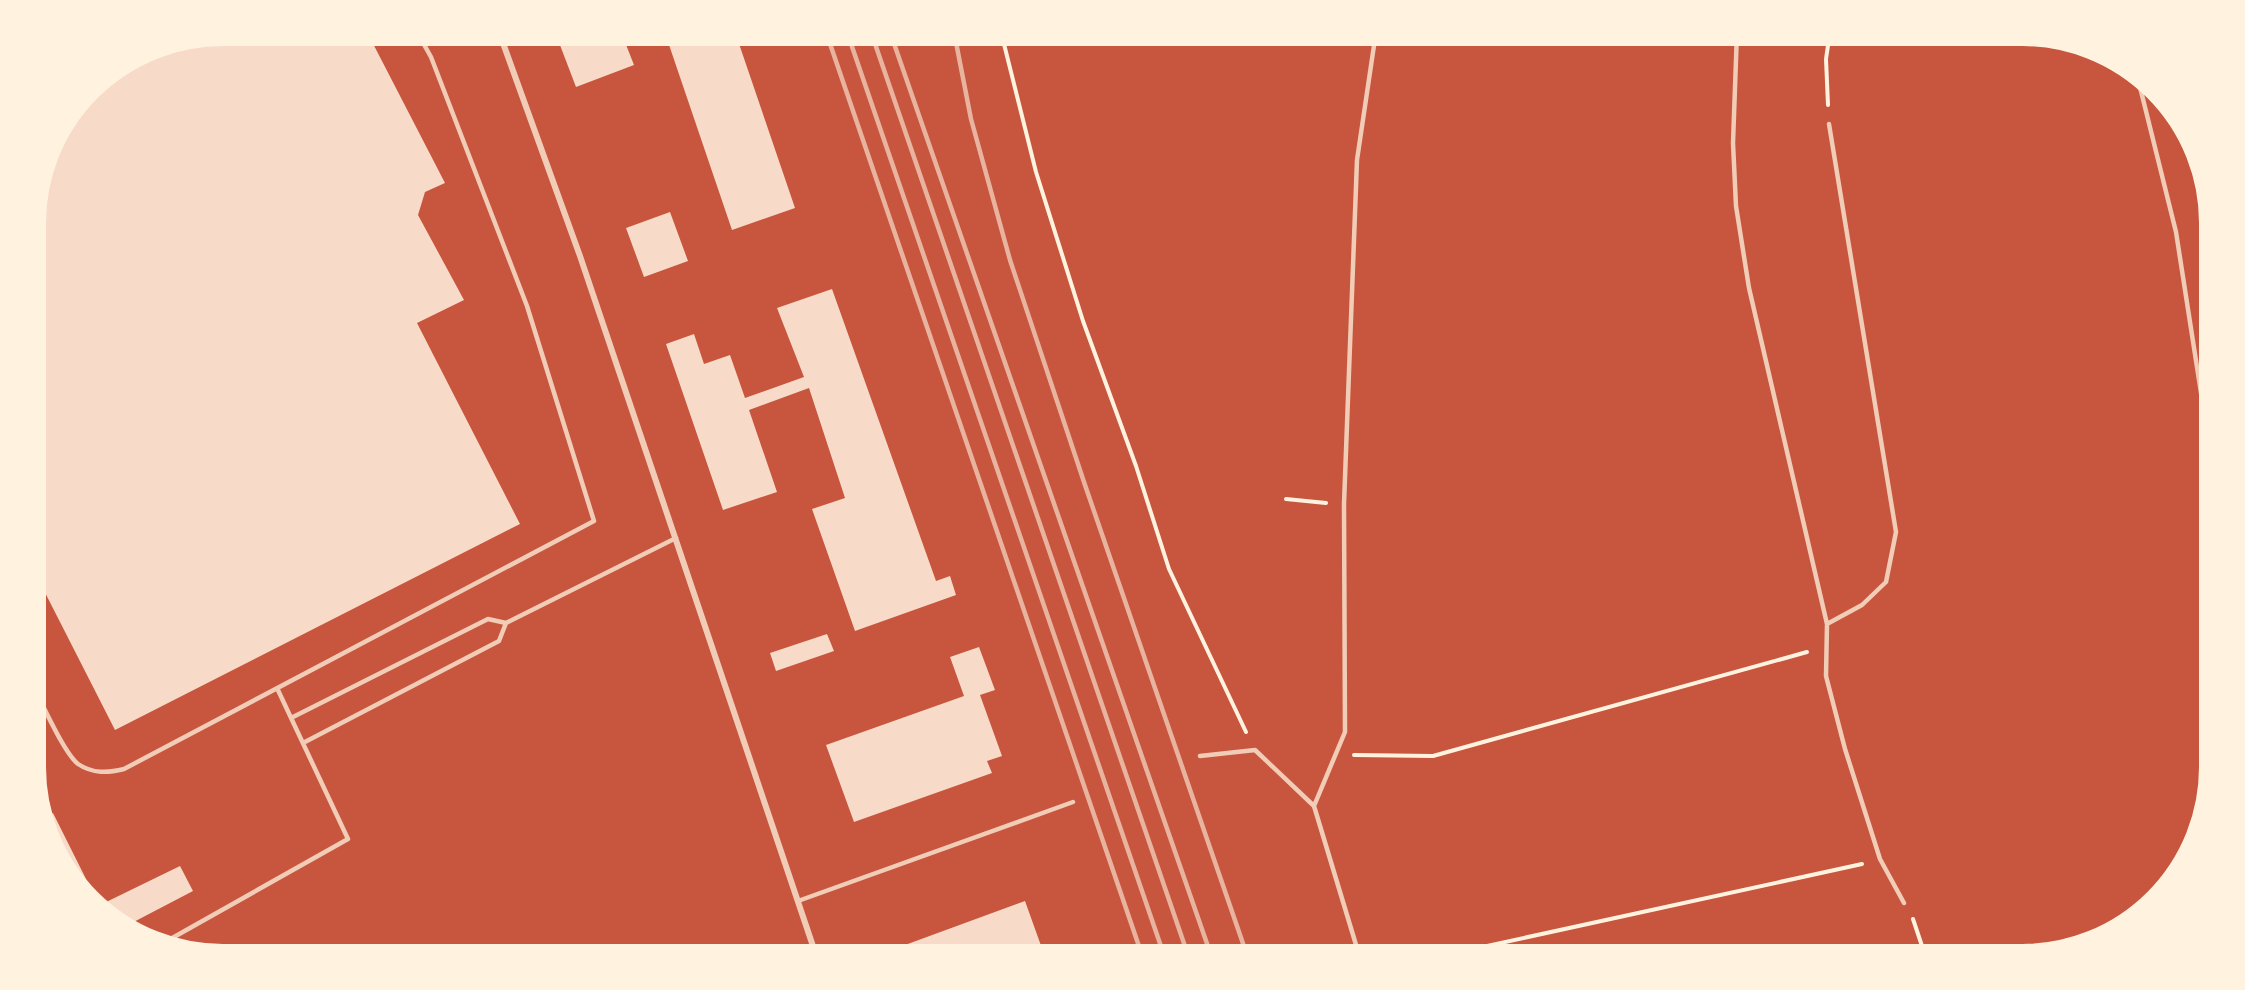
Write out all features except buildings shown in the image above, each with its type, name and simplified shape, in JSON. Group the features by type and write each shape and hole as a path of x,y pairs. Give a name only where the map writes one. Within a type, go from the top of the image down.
{"street":[{"path":"503,42 580,256 814,948"}],"lane":[{"path":"42,703 67,750 77,763 107,774 124,769 594,521 527,306 431,57 423,42"},
{"path":"1314,806 1345,732 1344,504 1357,160 1375,42"},
{"path":"1737,42 1732,144 1736,206 1749,288 1827,624 1826,676 1845,750 1880,859 1904,903"},
{"path":"2140,86 2176,232 2203,406"},
{"path":"1827,624 1862,605 1886,582 1896,532 1829,124"},
{"path":"291,718 488,619 506,623 676,538"},
{"path":"303,743 500,641 506,623"},
{"path":"169,940 348,838 277,688"},
{"path":"1200,756 1254,750 1314,806 1357,948"},
{"path":"798,901 1074,802"}],"path":[{"path":"1004,42 1042,193 1083,321 1136,466 1169,569 1254,750"},
{"path":"1829,42 1826,59 1829,124"},
{"path":"1286,499 1344,504"},
{"path":"1336,755 1433,756 1827,647"},
{"path":"1479,948 1880,859"},
{"path":"1904,903 1911,914 1923,948"}],"railway":[{"path":"829,42 1140,948"},
{"path":"850,42 1162,948"},
{"path":"874,42 1186,948"},
{"path":"893,42 1209,948"},
{"path":"956,42 971,119 1010,260 1245,948"}]}
